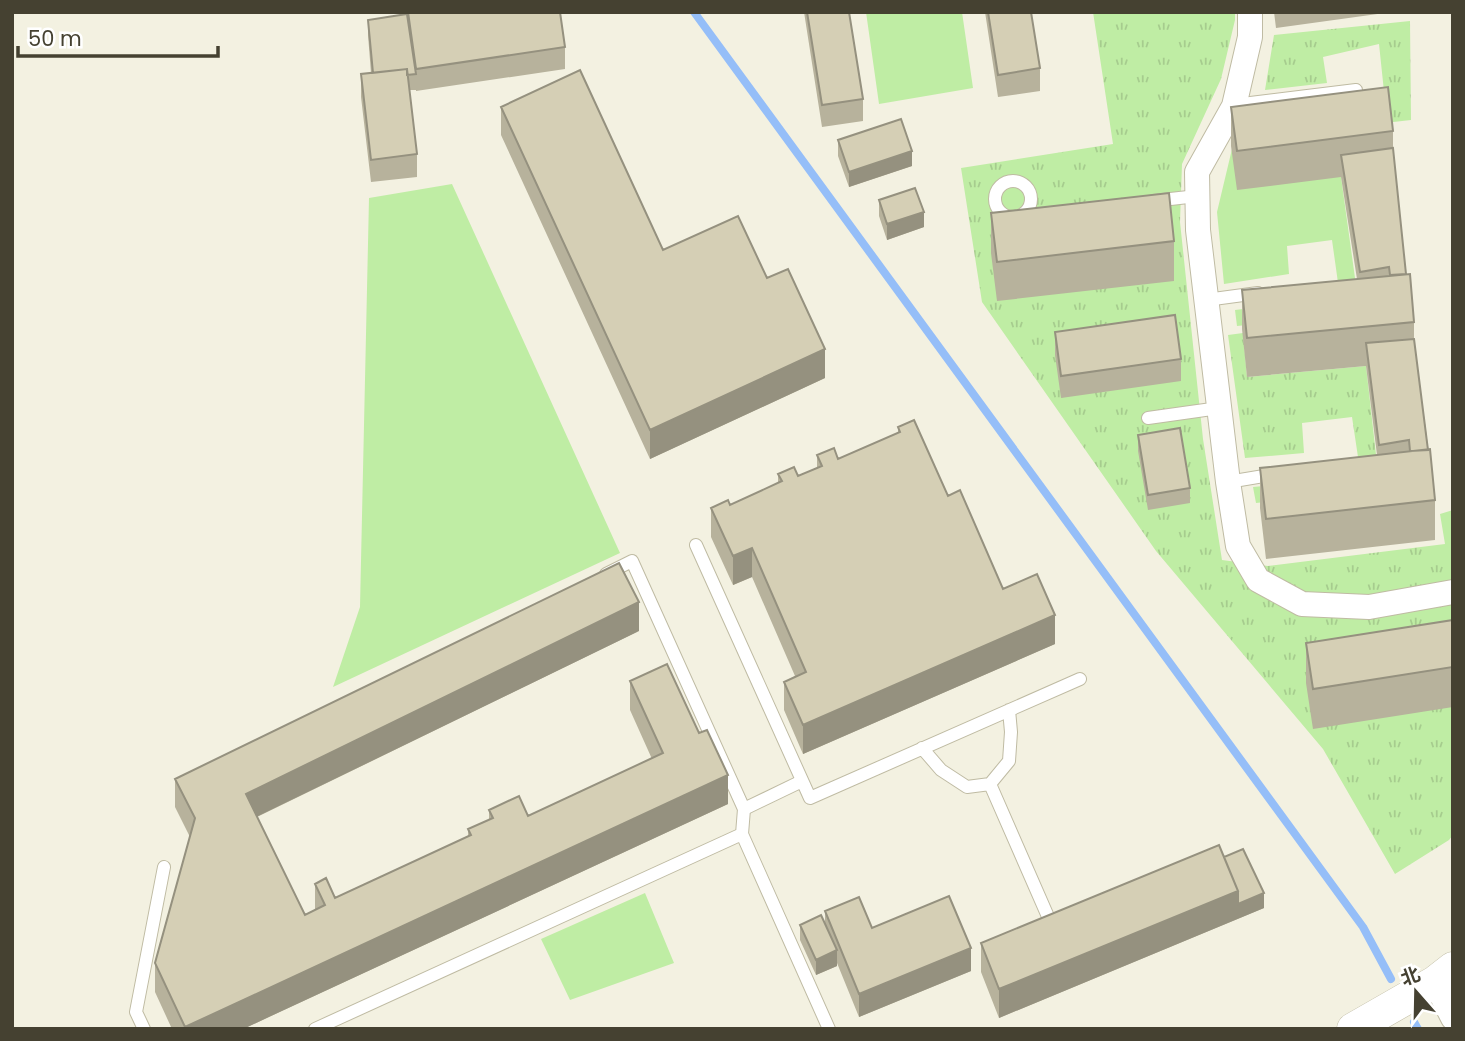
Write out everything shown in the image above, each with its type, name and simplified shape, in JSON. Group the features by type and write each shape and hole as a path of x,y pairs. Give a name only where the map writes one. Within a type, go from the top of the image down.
{"street":[{"path":"1250,12 1250,37 1234,105 1197,172 1198,230 1238,545 1258,580 1302,604 1369,607 1453,592"},
{"path":"1369,1025 1444,975 1453,1018"}],"lane":[{"path":"1234,105 1356,90"},
{"path":"1142,202 1197,196"},
{"path":"1018,217 1046,214"},
{"path":"1206,300 1273,291"},
{"path":"1148,418 1219,408"},
{"path":"1228,482 1291,471"},
{"path":"696,545 810,798 1080,679"},
{"path":"595,579 632,561 744,809 743,834 829,1029"},
{"path":"922,748 941,770 967,787 990,784 1009,761 1009,710"},
{"path":"744,809 802,781"},
{"path":"990,784 1053,928"},
{"path":"315,1029 743,834"},
{"path":"144,1029 136,1012 163,867"}],"green space":[{"path":"866,12 962,12 973,88 879,104"},
{"path":"1093,12 1235,12 1221,79 1182,164 1180,222 1203,439 1222,560 1268,566 1445,544 1440,514 1453,510 1453,835 1395,874 1323,749 1156,551 982,302 961,168 1113,144"},
{"path":"1410,21 1411,120 1269,136 1385,101 1379,44 1323,57 1327,83 1265,90 1274,35"},
{"path":"1232,149 1341,177 1360,314 1237,326 1235,310 1340,297 1332,240 1287,246 1289,274 1224,284 1217,212"},
{"path":"452,184 620,553 333,687 360,607 369,198"},
{"path":"1243,333 1247,377 1366,366 1380,490 1256,503 1253,487 1361,477 1352,417 1302,423 1304,453 1245,458 1228,335"},
{"path":"645,893 674,963 570,1000 541,939"}],"building":[{"path":"408,12 560,12 565,47 416,69"},
{"path":"807,12 849,12 863,99 822,105"},
{"path":"988,12 1031,12 1040,68 998,75"},
{"path":"407,14 416,74 407,75 407,69 373,73 368,20"},
{"path":"407,69 417,154 371,160 361,74"},
{"path":"580,70 663,250 738,216 767,278 788,269 825,349 650,430 501,107"},
{"path":"1388,87 1393,131 1237,151 1231,107"},
{"path":"901,119 912,151 849,172 838,140"},
{"path":"1393,148 1406,274 1390,275 1389,267 1360,272 1341,155"},
{"path":"915,188 924,212 887,224 879,200"},
{"path":"1169,193 1174,241 997,262 991,213"},
{"path":"1410,274 1414,322 1247,338 1242,290"},
{"path":"1175,315 1181,359 1061,376 1055,332"},
{"path":"1414,339 1428,450 1410,451 1409,440 1379,445 1366,343"},
{"path":"914,420 948,496 960,490 1003,589 1037,574 1055,615 803,725 784,682 806,672 752,548 733,556 711,508 728,500 730,505 782,481 778,474 794,467 798,476 822,466 817,455 834,448 838,459 900,432 898,427"},
{"path":"1180,428 1190,488 1148,495 1138,435"},
{"path":"1430,449 1435,500 1266,519 1260,468"},
{"path":"619,563 639,602 246,794 305,915 325,905 315,884 326,878 335,898 471,835 468,829 493,818 489,810 519,796 528,816 663,753 630,681 667,664 699,733 707,730 728,775 185,1027 155,963 195,818 175,779"},
{"path":"1453,620 1453,667 1313,689 1306,643"},
{"path":"1219,845 1238,891 999,989 981,943"},
{"path":"1243,849 1264,893 1238,904 1238,891 1224,857"},
{"path":"949,896 971,948 859,994 825,911 859,897 872,928"},
{"path":"821,915 837,950 816,960 800,925"}],"waterway":[{"path":"694,12 1363,927 1391,979"},
{"path":"1414,1022 1418,1029"}]}
